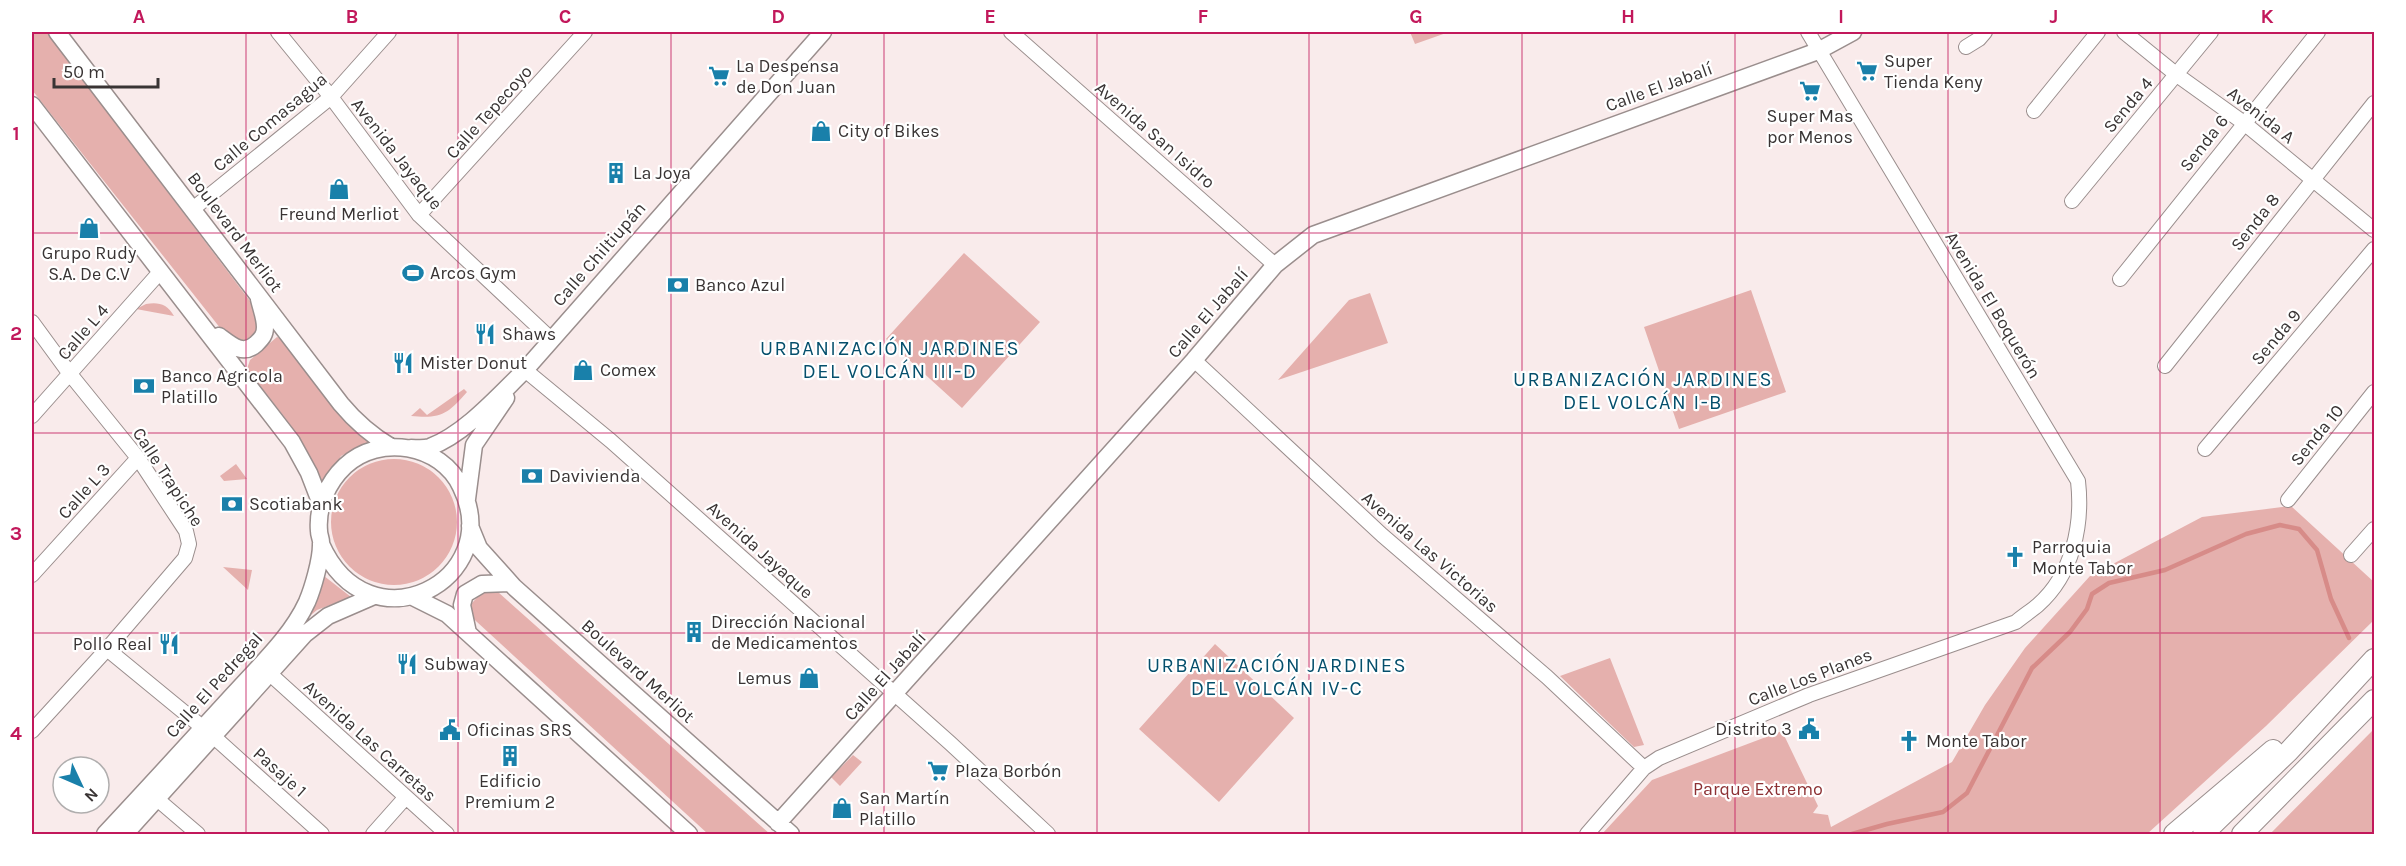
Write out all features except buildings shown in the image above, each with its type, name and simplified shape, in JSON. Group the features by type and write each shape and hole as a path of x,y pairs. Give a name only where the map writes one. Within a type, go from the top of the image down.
{"highway":[{"path":"2203,834 2289,751 2374,659"},
{"path":"2174,834 2352,681"},
{"path":"2245,834 2374,700"}],"main road":[{"name":"Boulevard Merliot","path":"57,32 355,421 372,435 399,448"},
{"name":"Calle Chiltiupán","path":"399,448 428,447 455,433 481,412 525,369 823,32"},
{"name":"Calle El Jabalí","path":"778,823 1194,360 1275,265 1313,235 1818,51 1853,32"},
{"path":"32,105 292,442 309,473 321,504"},
{"path":"202,323 236,348 246,350 252,348 263,337 265,326 258,295"},
{"name":"Calle Chiltiupán","path":"467,499 474,445 525,369"},
{"path":"399,448 423,452 450,471 460,484 467,499 471,526 467,545 459,563 447,578 413,597 393,599 374,596 356,589 341,577 329,562 321,544 319,531 321,504 331,482 347,464 368,453 399,448"},
{"name":"Boulevard Merliot","path":"471,526 480,548 510,583 791,834"},
{"name":"Calle El Pedregal","path":"125,834 157,799 297,621 308,600 321,544"},
{"path":"468,633 462,604 465,594 482,584 510,583"},
{"name":"Calle El Pedregal","path":"105,834 269,673 305,634 328,616 374,596"},
{"path":"413,597 447,614 689,834"}],"street":[{"name":"Avenida Jayaque","path":"278,32 419,215 551,339"},
{"name":"Calle Comasagua","path":"194,208 331,98 389,32"},
{"name":"Calle Tepecoyo","path":"419,215 585,32"},
{"name":"Avenida San Isidro","path":"1011,32 1275,265"},
{"name":"Avenida El Boquerón","path":"1808,32 2078,481 2079,526 2073,548 2064,570 2039,604"},
{"path":"1966,47 1985,32"},
{"path":"2034,111 2098,32"},
{"name":"Avenida A","path":"2124,32 2177,75 2244,123 2374,230"},
{"name":"Senda 4","path":"2072,201 2211,32"},
{"name":"Senda 6","path":"2121,279 2318,32"},
{"name":"Senda 8","path":"2166,366 2374,103"},
{"name":"Senda 9","path":"2205,449 2374,249"},
{"name":"Calle L 4","path":"32,416 160,272"},
{"name":"Calle Trapiche","path":"32,322 70,374 138,458 186,531 189,544 185,558 107,649 32,731"},
{"name":"Avenida Las Victorias","path":"1194,360 1382,535 1547,677 1644,768"},
{"name":"Avenida Jayaque","path":"525,369 611,441 1048,834"},
{"name":"Senda 10","path":"2288,500 2374,392"},
{"name":"Calle L 3","path":"32,575 138,458"},
{"path":"2351,555 2374,528"},
{"name":"Calle Los Planes","path":"1587,834 1644,768 1659,758 1787,703 2016,622 2039,604"},
{"name":"Pasaje 1","path":"107,649 208,732 322,834"},
{"name":"Avenida Las Carretas","path":"269,673 447,834"},
{"path":"373,834 405,798"},
{"path":"157,799 198,834"}],"green space":[{"path":"32,32 47,32 259,313 263,332 254,343 232,343 32,90"},
{"path":"1410,32 1449,32 1415,44"},
{"path":"964,253 1040,322 962,408 886,339"},
{"path":"1751,290 1786,392 1679,429 1644,327"},
{"path":"1370,293 1388,343 1278,380 1349,300"},
{"path":"146,304 162,305 174,316 136,309"},
{"path":"277,337 282,339 369,442 341,456 322,489 318,473 301,442 247,369 250,360"},
{"path":"464,389 467,392 449,410 437,416 411,416 420,408 427,415"},
{"path":"394,459 418,464 439,477 452,498 457,522 452,546 439,567 418,580 394,585 370,580 349,567 336,546 331,522 336,498 349,477 370,464"},
{"path":"236,464 247,479 224,481 220,476"},
{"name":"Parque Extremo","path":"2291,506 2374,582 2374,620 2266,726 2147,834 1602,834 1652,780 1782,731 1818,806 1813,813 1828,815 1831,827 1952,762 1985,705 2025,648 2090,576 2202,517"},
{"path":"223,567 252,570 248,590"},
{"path":"319,572 351,597 317,610 300,624"},
{"path":"489,584 770,834 708,834 465,611"},
{"path":"1215,644 1294,718 1219,802 1139,729"},
{"path":"1610,658 1644,745 1634,747 1560,676"},
{"path":"2374,729 2374,834 2270,834"},
{"path":"853,755 862,762 840,786 831,777"}],"waterway":[{"path":"1852,834 1943,812 1967,793 2032,668 2070,632 2087,609 2092,594 2109,583 2165,570 2246,534 2280,525 2299,529 2317,550 2331,599 2349,638"}],"place":[{"name":"Super Tienda Keny","path":"1867,71"},
{"name":"La Despensa de Don Juan","path":"719,76"},
{"name":"Super Mas por Menos","path":"1810,91"},
{"name":"City of Bikes","path":"821,131"},
{"name":"La Joya","path":"616,173"},
{"name":"Freund Merliot","path":"339,189"},
{"name":"Grupo Rudy S.A. De C.V","path":"89,228"},
{"name":"Arcos Gym","path":"413,273"},
{"name":"Banco Azul","path":"678,285"},
{"name":"Shaws","path":"485,334"},
{"name":"Mister Donut","path":"403,363"},
{"name":"Comex","path":"583,370"},
{"name":"Banco Agricola Platillo","path":"144,386"},
{"name":"Davivienda","path":"532,476"},
{"name":"Scotiabank","path":"232,504"},
{"name":"Parroquia Monte Tabor","path":"2015,557"},
{"name":"Dirección Nacional de Medicamentos","path":"694,632"},
{"name":"Pollo Real","path":"169,644"},
{"name":"Subway","path":"407,664"},
{"name":"Lemus","path":"809,678"},
{"name":"Distrito 3","path":"1809,729"},
{"name":"Oficinas SRS","path":"450,730"},
{"name":"Monte Tabor","path":"1909,741"},
{"name":"Edificio Premium 2","path":"510,756"},
{"name":"Plaza Borbón","path":"938,771"},
{"name":"San Martín Platillo","path":"842,808"}],"district":[{"name":"URBANIZACIÓN JARDINES DEL VOLCÁN III-D","path":"890,360"},
{"name":"URBANIZACIÓN JARDINES DEL VOLCÁN I-B","path":"1643,390"},
{"name":"URBANIZACIÓN JARDINES DEL VOLCÁN IV-C","path":"1277,676"}]}
